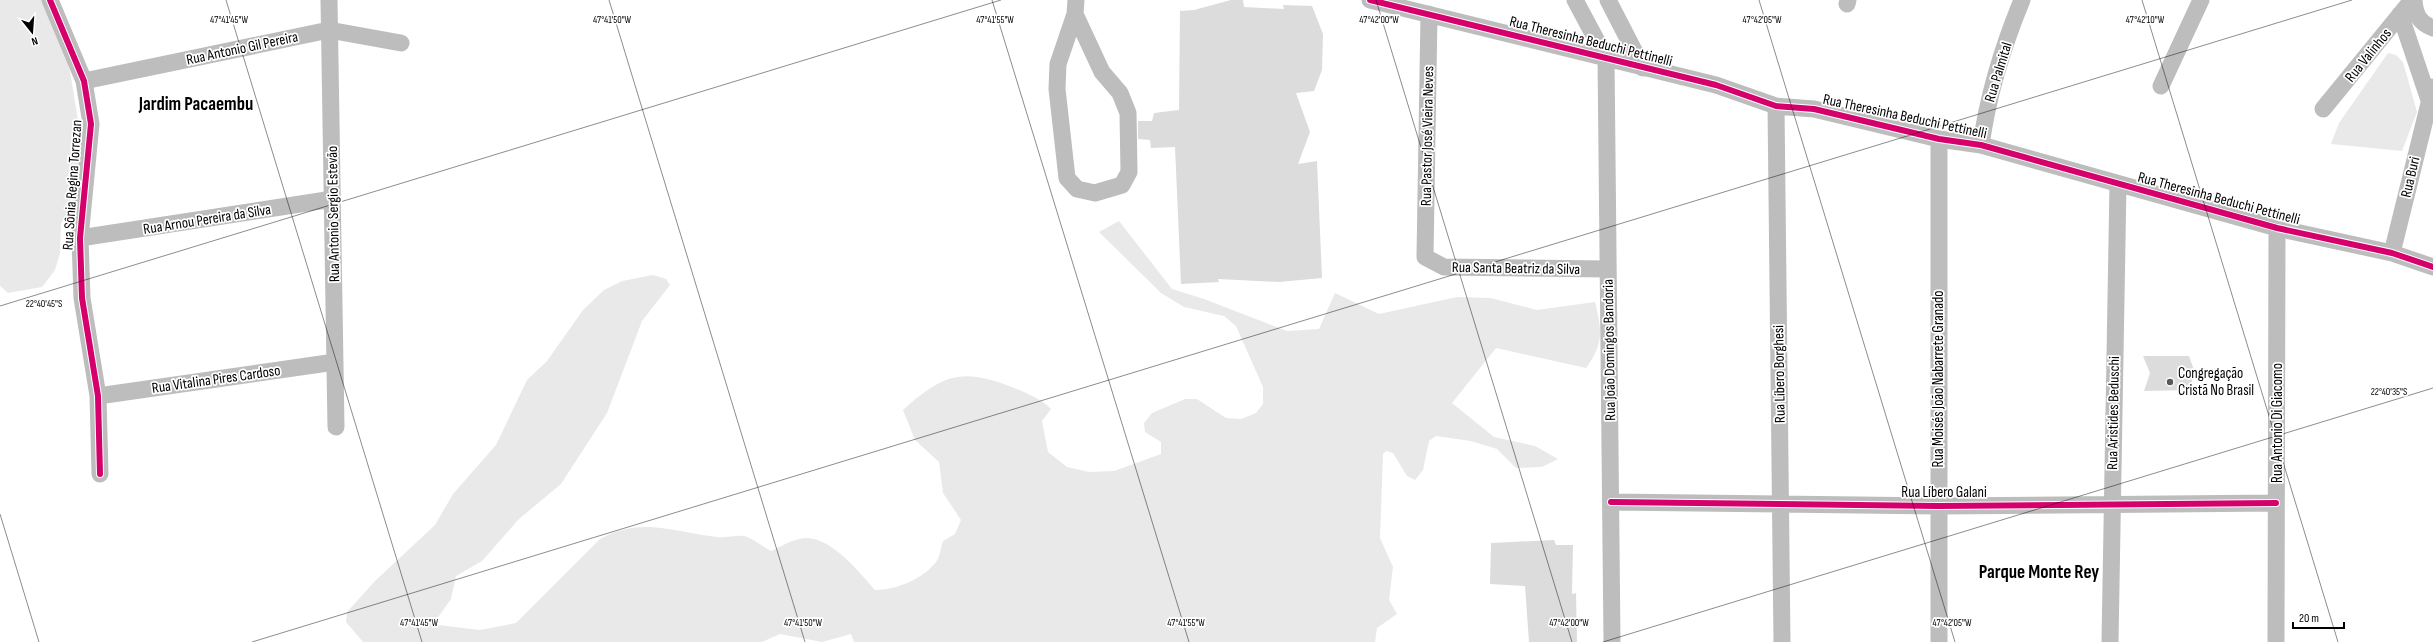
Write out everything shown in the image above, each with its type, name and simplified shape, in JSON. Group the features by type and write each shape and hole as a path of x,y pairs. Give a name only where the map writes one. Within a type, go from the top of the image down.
{"street":[{"name":"Rua Sônia Regina Torrezan","path":"50,0 84,81 91,124 80,238 82,298 98,396 100,474"},
{"name":"Rua Antonio Sergio Estevão","path":"329,0 336,427"},
{"name":"Rua Theresinha Beduchi Pettinelli","path":"1370,0 1716,85 1776,106 1814,109 1939,139 1981,145 2278,228 2392,254 2433,267"},
{"path":"1575,0 1606,58"},
{"path":"1608,0 1643,68"},
{"name":"Rua Palmital","path":"1981,145 1985,118 1998,65 2022,0"},
{"path":"2162,86 2201,0"},
{"path":"2413,0 2415,13 2419,20 2433,28"},
{"name":"Rua Valinhos","path":"2323,109 2413,0"},
{"path":"1076,7 1102,72 1120,93 1128,114 1129,172 1122,185 1095,193 1076,189 1067,178 1057,89 1058,64 1076,7"},
{"name":"Rua Pastor José Vieira Neves","path":"1425,257 1429,14"},
{"name":"Rua Buri","path":"2392,254 2431,94 2400,14"},
{"name":"Rua Antonio Gil Pereira","path":"84,81 329,30 401,44"},
{"name":"Rua João Domingos Bandoria","path":"1606,58 1612,642"},
{"name":"Rua Líbero Borghesi","path":"1776,106 1782,642"},
{"name":"Rua Moisés João Nabarrete Granado","path":"1939,139 1939,642"},
{"name":"Rua Aristides Beduschi","path":"2110,642 2111,504 2118,184"},
{"name":"Rua Arnou Pereira da Silva","path":"80,238 333,199"},
{"name":"Rua Antonio Di Giacomo","path":"2276,642 2278,228"},
{"name":"Rua Santa Beatriz da Silva","path":"1425,257 1444,267 1608,269"},
{"name":"Rua Vitalina Pires Cardoso","path":"98,396 335,362"},
{"name":"Rua Líbero Galani","path":"1611,502 1781,502 1938,506 2276,503"}],"shaded area":[{"path":"0,0 42,0 59,34 70,71 79,127 73,138 72,146 83,163 77,201 61,223 60,253 55,270 42,287 8,293 0,286"},
{"path":"2388,53 2396,55 2403,62 2417,112 2402,151 2331,144 2339,123"},
{"path":"1119,221 1172,289 1204,299 1287,331 1319,329 1335,293 1379,314 1457,297 1491,298 1537,310 1595,302 1600,329 1599,344 1586,368 1496,348 1452,403 1494,437 1535,446 1558,459 1542,467 1516,468 1497,449 1471,441 1436,436 1429,441 1423,470 1415,480 1407,476 1393,453 1386,451 1383,454 1380,538 1393,567 1389,600 1397,614 1377,628 1375,642 854,642 851,634 822,642 780,634 762,642 363,642 346,622 347,612 375,581 435,525 453,494 496,445 527,380 547,361 583,310 604,290 622,281 653,275 666,279 670,285 642,321 607,413 561,484 519,519 482,561 456,576 451,599 436,620 438,625 480,630 516,623 600,539 615,532 630,528 644,527 672,529 717,537 744,536 771,551 799,539 810,538 820,541 842,555 875,590 900,586 917,578 924,574 936,562 943,541 955,534 961,520 943,493 939,462 915,440 903,410 930,388 954,378 967,376 996,381 1029,394 1043,402 1051,409 1042,421 1048,452 1067,467 1089,472 1114,471 1161,454 1161,442 1145,432 1144,423 1152,413 1185,399 1197,399 1226,418 1241,419 1256,413 1263,404 1263,387 1236,326 1224,316 1184,307 1161,293 1099,232"}],"building":[{"path":"1231,0 1243,0 1244,7 1284,9 1283,5 1312,6 1323,34 1322,70 1314,91 1296,93 1310,132 1298,164 1317,161 1322,278 1279,282 1218,279 1219,282 1181,284 1175,147 1151,148 1150,140 1138,139 1138,121 1152,121 1154,113 1179,110 1180,11 1194,10"},
{"name":"Congregação Cristã No Brasil","path":"2143,356 2189,356 2195,373 2189,390 2144,391 2150,373"},
{"path":"1554,540 1556,545 1573,545 1572,594 1576,593 1577,642 1529,642 1525,586 1490,584 1491,543"}],"cycle path":[{"path":"50,0 84,81 91,124 80,238 82,298 98,396 100,474"},
{"path":"1370,0 1716,85 1776,106 1814,109 1939,139 1981,145 2277,228 2392,253 2433,267"},
{"path":"1611,502 1938,506 2276,503"}],"place":[{"name":"Congregação Cristã No Brasil","path":"2170,382"}],"district":[{"name":"Jardim Pacaembu","path":"196,103"},
{"name":"Parque Monte Rey","path":"2039,571"}]}
